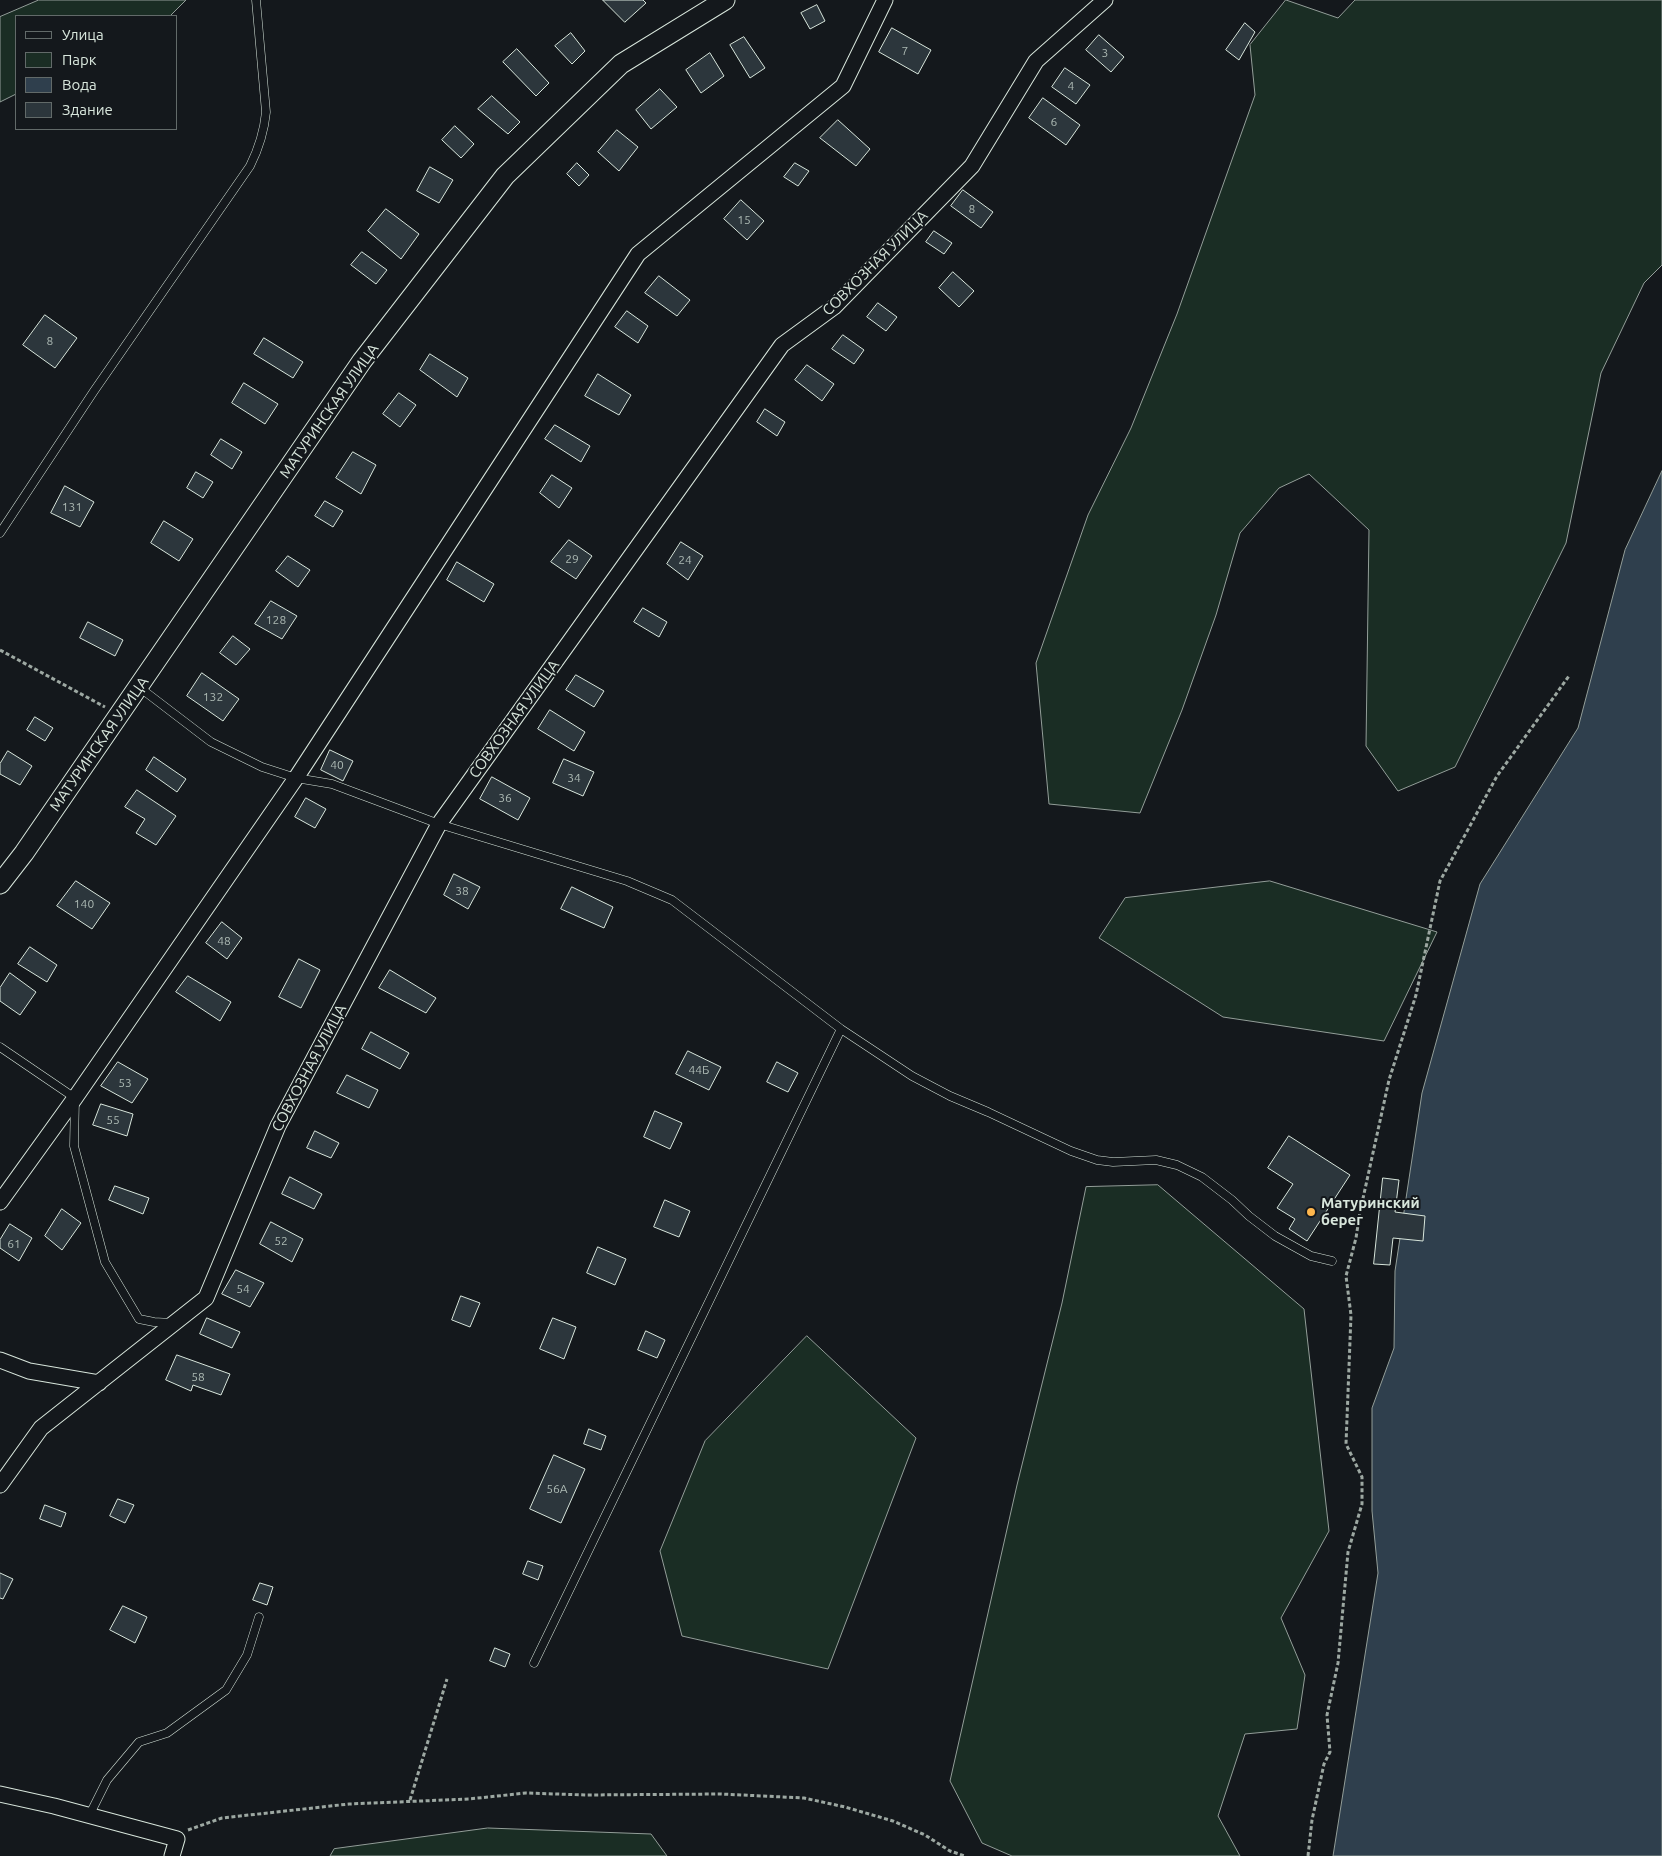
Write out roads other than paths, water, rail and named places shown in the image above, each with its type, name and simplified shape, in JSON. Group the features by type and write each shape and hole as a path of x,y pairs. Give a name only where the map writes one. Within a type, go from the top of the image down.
{"street":[{"name":"МАТУРИНСКАЯ УЛИЦА","path":"0,884 24,853 139,687 254,516 362,361 505,176 621,64 725,0"},
{"path":"0,1202 75,1098 296,778 638,254 843,86 885,0"},
{"name":"СОВХОЗНАЯ УЛИЦА","path":"0,1485 41,1428 206,1298 278,1126 439,824 782,345 834,307 972,166 1036,61 1105,0"},
{"path":"0,1360 29,1371 99,1383"},
{"path":"0,1794 177,1839 172,1856"}],"lane":[{"path":"0,533 94,391 250,166 260,146 265,128 266,112 256,0"},
{"path":"139,687 211,742 262,767 296,778 332,784 439,824 627,881 672,900 841,1029 912,1076 950,1096 1071,1151 1098,1160 1113,1162 1156,1160 1185,1169 1202,1177 1275,1236 1311,1256 1332,1261"},
{"path":"534,1663 841,1029"},
{"path":"0,1047 75,1098 74,1146 105,1262 139,1319 174,1323"},
{"path":"89,1816 107,1780 139,1742 167,1733 226,1690 247,1655 259,1617"}],"water":[{"path":"1662,471 1662,1856 1333,1856 1378,1573 1372,1511 1372,1408 1394,1348 1395,1271 1422,1093 1480,884 1578,728 1625,550"}],"place":[{"name":"Матуринский берег","path":"1311,1212"}]}
